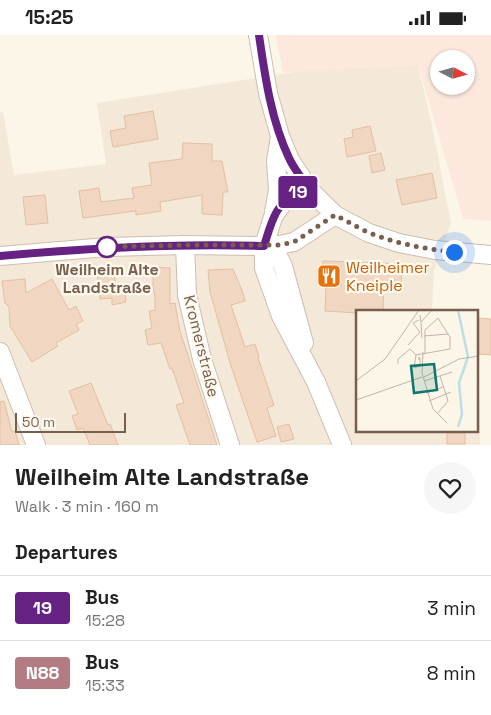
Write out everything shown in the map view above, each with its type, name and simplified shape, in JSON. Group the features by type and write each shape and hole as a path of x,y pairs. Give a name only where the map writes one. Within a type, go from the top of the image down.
{"street":[{"path":"258,35 268,93 280,136 290,160 310,190 335,215 370,233 399,243 435,250 491,255"},
{"path":"280,136 276,161 278,189 273,217 264,246 264,268 281,316 316,382 342,445"},
{"path":"273,217 285,200 297,193 310,190"},
{"path":"0,256 107,247 279,245 294,242 335,215"},
{"path":"283,266 294,242"},
{"name":"Kromerstraße","path":"186,245 187,295 202,359 230,445"},
{"path":"264,246 276,252 283,266 316,382"},
{"path":"0,352 36,445"}],"shaded area":[{"path":"276,35 491,35 491,221 463,219 418,65 307,70 283,73"},
{"path":"418,65 451,223 434,271 432,310 356,310 356,433 478,433 479,382 480,445 0,445 0,112 3,112 14,175 106,164 97,103 307,70"}],"building":[{"path":"153,111 158,139 113,147 110,131 126,128 124,116"},
{"path":"370,126 376,151 347,157 344,139 353,137 352,130"},
{"path":"183,143 212,144 212,161 222,161 228,192 223,192 222,215 202,214 202,195 160,202 161,211 136,215 136,211 83,218 79,191 99,188 101,202 134,198 132,188 152,185 149,163 182,159"},
{"path":"381,153 385,170 372,173 369,156"},
{"path":"432,173 437,198 402,205 396,180"},
{"path":"45,195 48,223 26,225 23,197"},
{"path":"323,261 402,264 401,286 384,285 383,310 356,310 356,313 325,311 326,284 322,284"},
{"path":"153,267 170,268 170,304 175,303 180,331 217,445 190,445 176,405 184,403 172,368 170,369 161,343 148,345 145,330 152,328 149,311 155,310"},
{"path":"233,269 245,301 231,305 245,347 255,344 274,405 267,408 276,436 257,442 231,366 210,292 208,270"},
{"path":"114,270 116,292 125,291 126,302 112,305 112,298 100,299 97,271"},
{"path":"25,279 26,293 52,279 69,310 76,306 83,321 76,324 79,330 56,343 58,346 32,362 10,326 9,307 5,303 2,281"},
{"path":"478,318 491,319 491,355 478,354"},
{"path":"91,383 118,445 90,445 83,428 77,430 72,416 78,414 69,391"},
{"path":"4,401 12,432 15,431 19,445 0,445 0,402"},
{"path":"289,424 294,439 281,442 277,427"},
{"path":"447,433 465,433 465,444 447,444"}],"bus line":[{"name":"19","path":"0,256 107,247 264,246 273,217 285,200 297,193 310,190 290,160 280,136 268,93 259,35"}],"place":[{"name":"Weilheim Alte Landstraße","path":"107,247"},
{"name":"Weilheimer Kneiple","path":"329,276"}],"route":[{"path":"107,247 279,245 294,242 335,215 370,233 399,243 454,252"}]}
